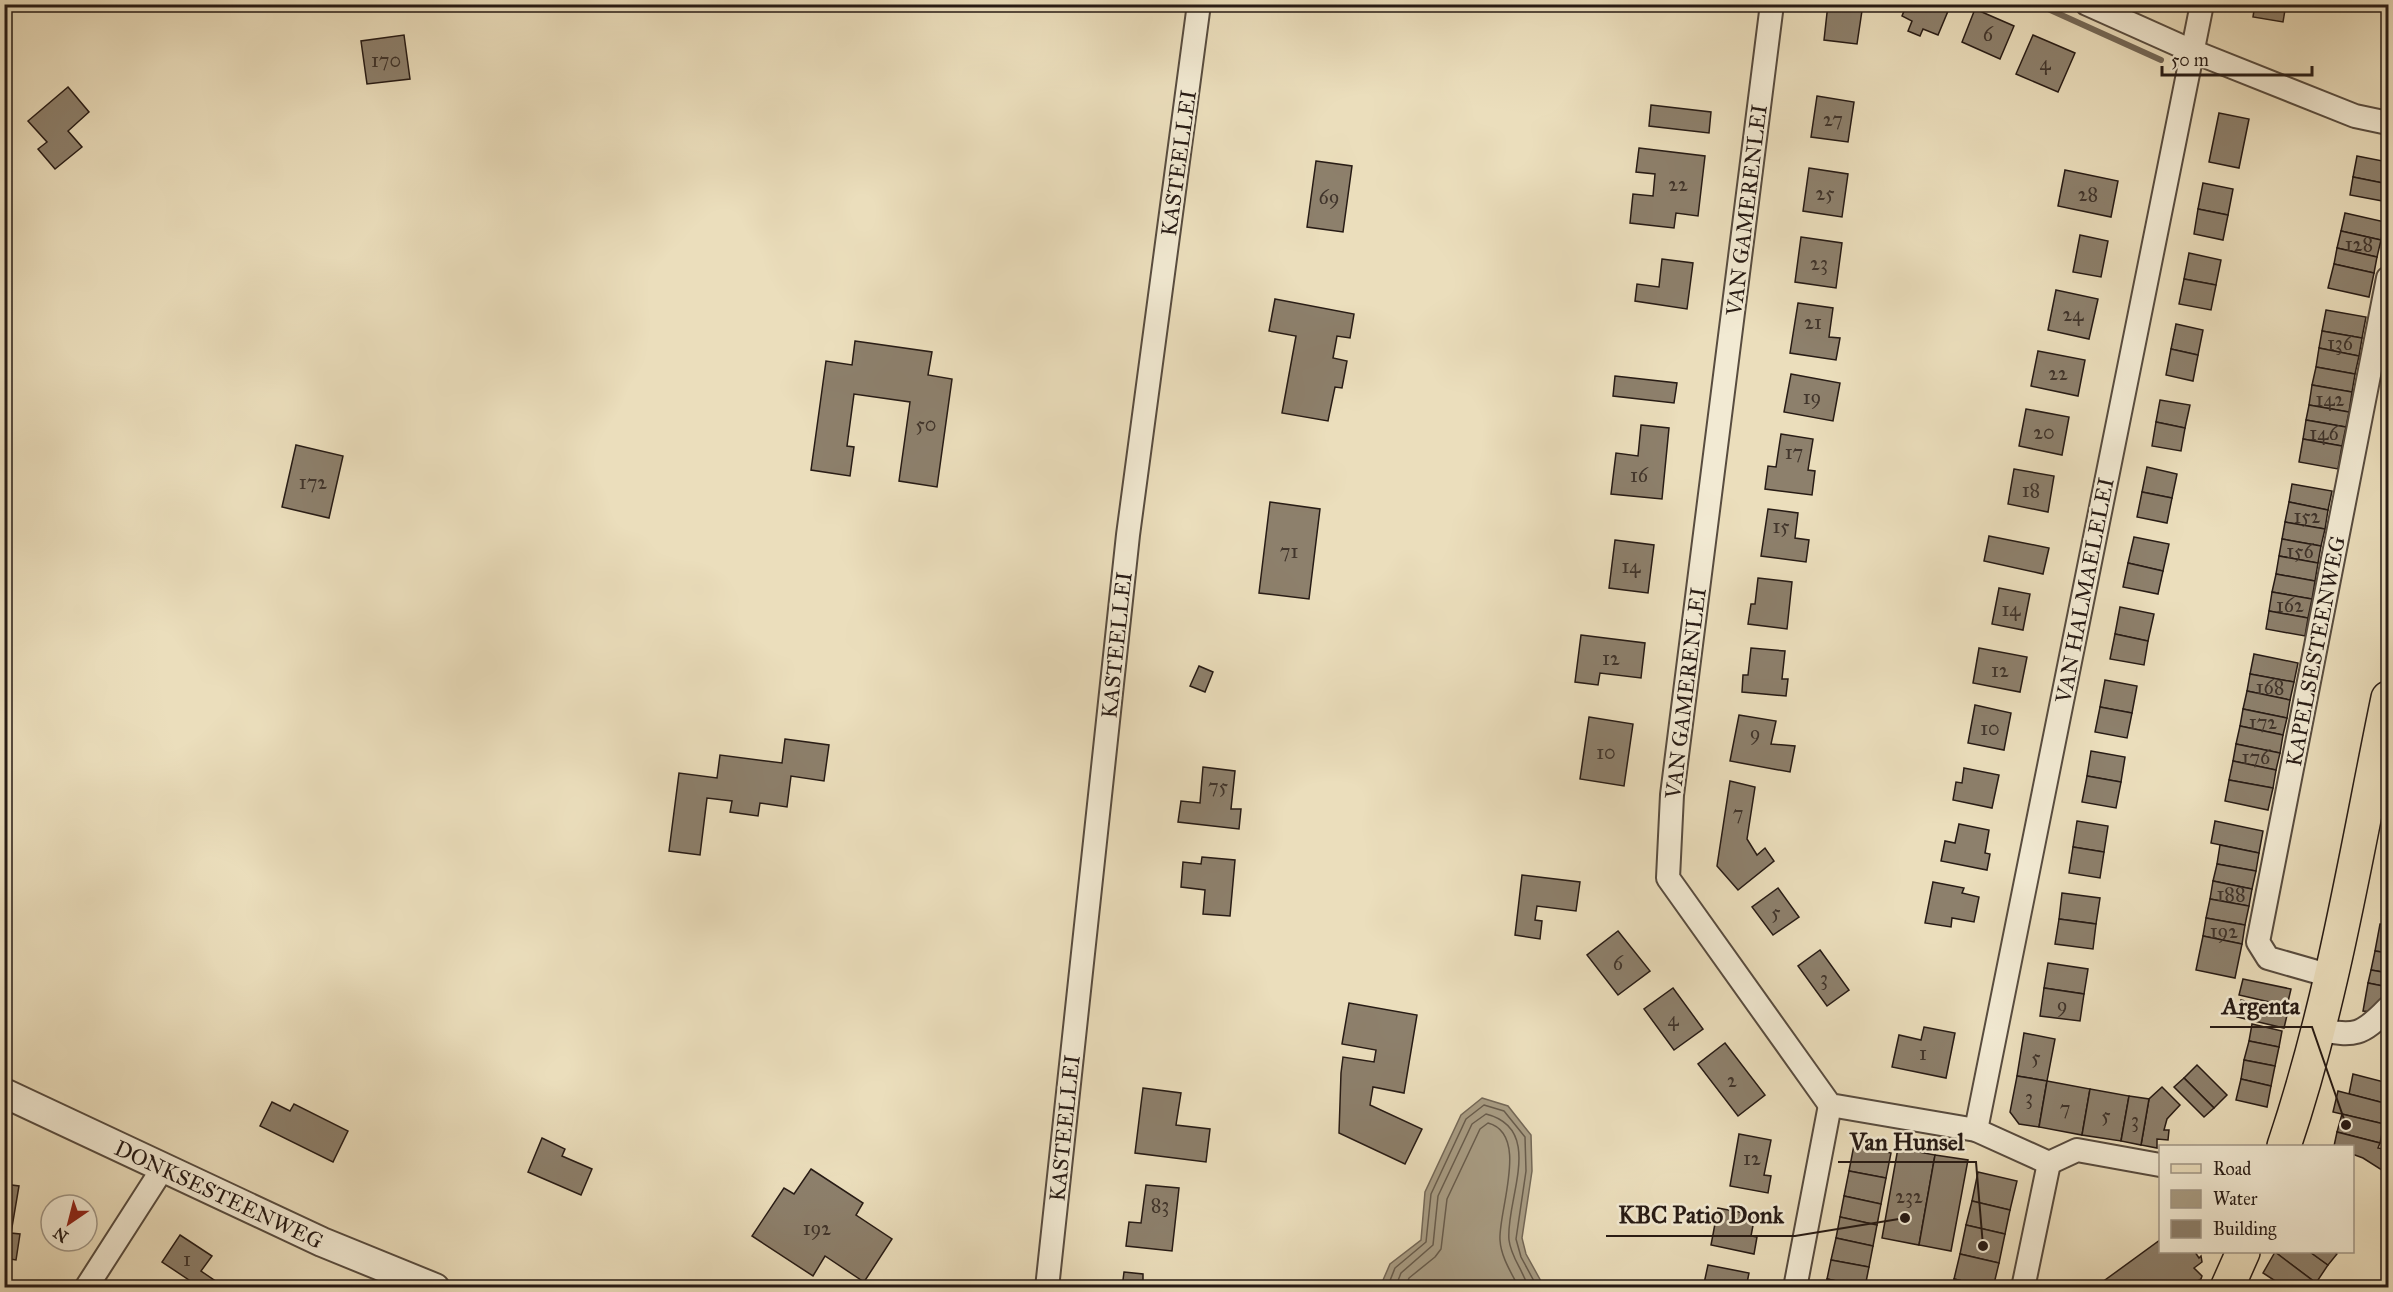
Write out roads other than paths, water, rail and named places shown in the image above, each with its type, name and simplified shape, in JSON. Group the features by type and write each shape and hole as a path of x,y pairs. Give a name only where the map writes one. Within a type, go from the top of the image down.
{"main road":[{"path":"2284,1145 2298,1105 2331,976 2388,698"},
{"path":"2227,1287 2242,1253"}],"street":[{"name":"KASTEELLEI","path":"1047,1287 1128,535 1199,4"},
{"name":"VAN GAMERENLEI","path":"1772,4 1672,795 1668,878 1830,1106"},
{"path":"2087,4 2192,51 2355,116 2388,123"},
{"name":"VAN HALMAELELEI","path":"1976,1130 2202,4"},
{"name":"KAPELSESTEENWEG","path":"2331,976 2268,958 2258,942 2388,278"},
{"path":"2318,1030 2358,1033 2372,1024 2388,1008"},
{"name":"DONKSESTEENWEG","path":"4,1093 322,1242 435,1287"},
{"path":"1795,1287 1830,1106 1976,1130 2049,1163 2077,1150 2159,1165"},
{"path":"2023,1287 2049,1163"},
{"path":"86,1287 163,1168"}],"water":[{"path":"1482,1098 1508,1106 1531,1135 1532,1171 1522,1238 1526,1254 1542,1283 1541,1287 1380,1287 1390,1264 1421,1240 1425,1192 1461,1115"}],"waterway":[{"path":"2037,4 2161,60"}],"place":[{"name":"Argenta","path":"2346,1125"},
{"name":"KBC Patio Donk","path":"1905,1218"},
{"name":"Van Hunsel","path":"1983,1246"}]}
